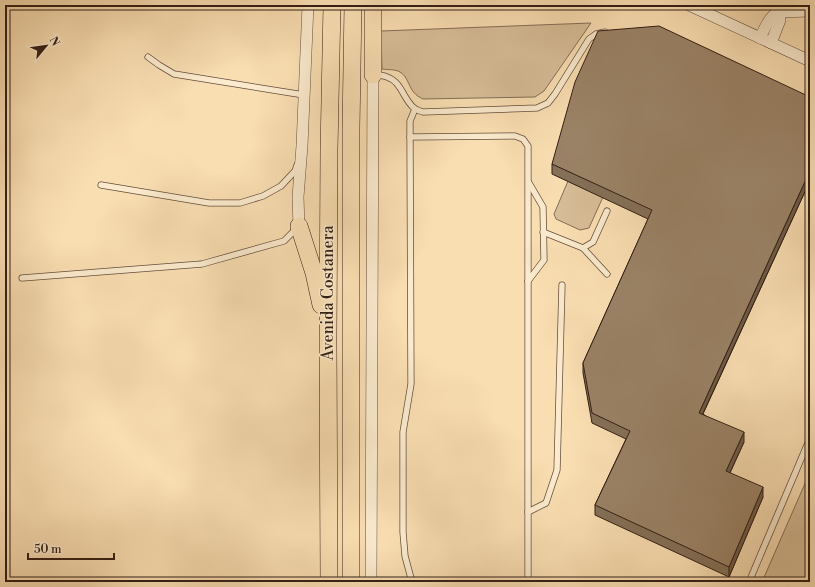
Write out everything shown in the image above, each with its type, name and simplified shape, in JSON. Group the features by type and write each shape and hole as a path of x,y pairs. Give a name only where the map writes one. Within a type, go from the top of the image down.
{"main road":[{"name":"Avenida Costanera","path":"329,582 329,92 332,5"},
{"name":"Avenida Costanera","path":"351,582 350,128 353,5"},
{"path":"373,5 373,75"},
{"path":"299,226 317,287 328,341"}],"street":[{"path":"299,226 298,197 302,146 308,5"},
{"path":"689,5 810,61"},
{"path":"760,38 770,18 778,8"},
{"path":"778,8 810,11"},
{"path":"771,42 780,20 778,8"},
{"path":"371,582 373,75"}],"lane":[{"path":"373,75 387,77 394,81 402,89 408,102 415,109 423,112 537,108 548,103 555,94 589,39 596,34 610,32"},
{"path":"148,57 159,66 174,74 304,95"},
{"path":"412,582 405,556 403,532 403,432 411,384 410,121 415,109"},
{"path":"410,136 515,136 523,139 528,146 528,582"},
{"path":"101,185 209,203 240,203 264,196 281,186 295,171 302,146"},
{"path":"528,182 543,207 544,232 544,260 528,282"},
{"path":"583,248 593,242 607,211"},
{"path":"22,278 202,264 284,241 299,226"},
{"path":"544,232 583,248 606,274"},
{"path":"528,512 546,504 557,470 562,285"},
{"path":"749,582 810,438"}],"shaded area":[{"path":"591,23 544,91 535,97 423,99 414,93 406,78 400,72 382,69 381,31"},
{"path":"568,181 603,197 589,228 580,230 556,219 554,214"},
{"path":"810,472 810,582 762,582"}],"building":[{"path":"659,26 810,97 810,176 808,175 699,413 744,432 726,471 763,487 729,567 595,505 630,431 592,413 583,363 652,210 552,164 575,82 598,31"}]}
